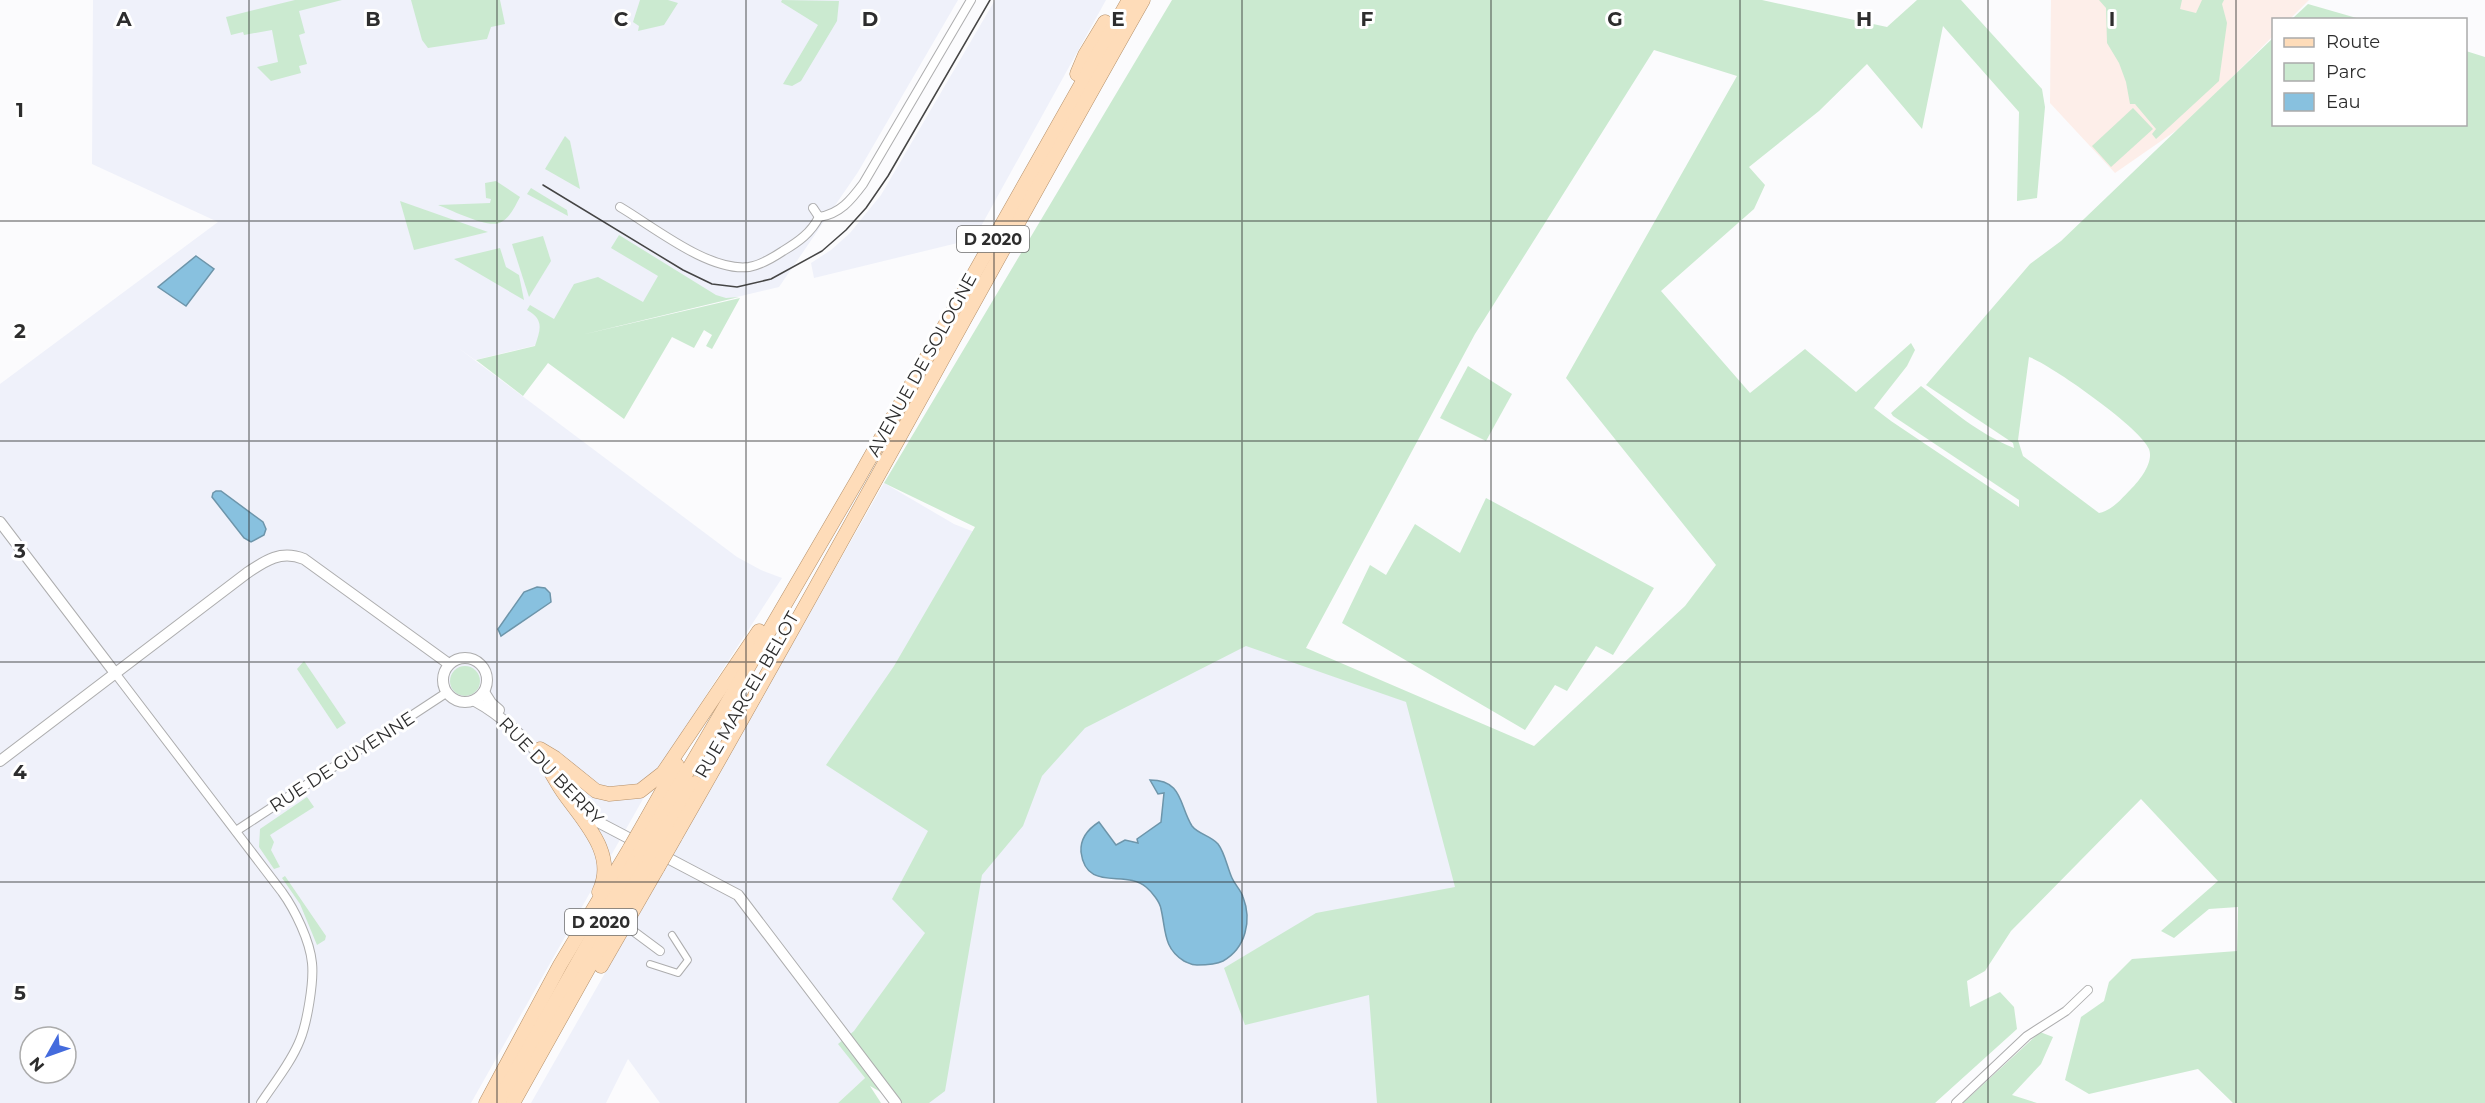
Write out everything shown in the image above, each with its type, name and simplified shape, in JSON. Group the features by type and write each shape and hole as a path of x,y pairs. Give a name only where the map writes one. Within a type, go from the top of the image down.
{"main road":[{"path":"1046,145 1085,55 1119,0"},
{"name":"AVENUE DE SOLOGNE","path":"858,479 1129,0"},
{"name":"RUE MARCEL BELOT","path":"568,994 641,853 661,829 923,394 1143,0"},
{"path":"542,754 555,758 596,791 609,795 640,791 651,784 663,773 700,721 858,479"},
{"name":"RUE MARCEL BELOT","path":"661,829 858,479"},
{"path":"571,948 661,829 700,721"},
{"path":"486,1103 571,948 601,887 605,872 604,858 592,831 561,790 542,754"},
{"path":"522,1103 625,925 641,853"},
{"name":"D 2020","path":"498,1103 568,994"},
{"name":"D 2020","path":"513,1103 568,994"}],"street":[{"path":"620,207 704,258 726,266 751,267 780,254 802,239 814,227 819,217 837,212 862,184 971,0"},
{"path":"813,208 819,217"},
{"path":"0,522 293,907 312,963 307,1020 300,1041 261,1103"},
{"path":"0,761 265,560 286,554 304,559 449,664"},
{"path":"461,658 480,663 488,680 484,692 475,701 461,703 446,693 443,675 449,664 461,658"},
{"name":"RUE DU BERRY","path":"484,692 491,703 520,727 595,813 641,853 738,895 896,1103"},
{"name":"RUE DE GUYENNE","path":"236,831 446,693"},
{"name":"RUE DU BERRY","path":"475,701 516,730 542,754"},
{"path":"625,925 660,951"},
{"path":"650,964 678,972 688,960 672,935"},
{"path":"1956,1103 2028,1036 2066,1011 2088,990"}],"shaded area":[{"path":"93,0 958,0 858,172 779,287 475,360 457,347 737,557 782,578 673,746 471,1103 0,1103 0,384 218,222 92,164"},
{"path":"995,0 1106,0 974,239 814,278 811,263 831,250 850,233 881,195"},
{"path":"2051,0 2309,0 2291,18 2272,18 2272,37 2187,123 2115,173 2050,103"},
{"path":"884,483 954,524 1406,702 1592,782 1409,1103 907,1103 839,1044 865,1078 838,1103 660,1103 628,1059 606,1103 531,1103"}],"green space":[{"path":"295,0 342,0 299,11 305,33 299,35 307,64 299,66 301,73 271,81 257,67 278,62 272,30 231,35 226,17"},
{"path":"411,0 500,0 505,24 491,27 487,39 428,48 422,40"},
{"path":"640,0 668,0 678,3 664,25 638,31 639,26 633,22"},
{"path":"782,0 839,1 837,21 801,81 792,86 783,84 818,25 781,2"},
{"path":"1172,0 1762,0 1887,27 1917,0 1961,0 2042,89 2045,107 2037,198 2017,201 2019,112 1943,26 1922,129 1867,64 1819,111 1749,167 1765,185 1754,209 1661,291 1750,393 1805,349 1856,392 1911,343 1915,350 1907,366 1874,408 2019,507 2019,500 1891,413 1921,386 1977,428 2014,448 2013,443 1926,385 2030,264 2061,241 2272,39 2272,126 2467,126 2467,51 2485,57 2485,1103 2233,1103 2198,1069 2089,1094 2065,1080 2081,1017 2104,1001 2109,982 2132,959 2237,951 2238,907 2209,909 2174,938 2161,931 2218,881 2141,799 2011,931 1985,971 1967,981 1970,1007 2000,992 2014,1007 2017,1029 1935,1103 1377,1103 1369,995 1245,1025 1224,968 1316,913 1455,887 1406,702 1246,646 1085,728 1042,776 1023,826 982,875 945,1091 929,1103 900,1103 870,1086 881,1103 838,1103 865,1078 838,1044 854,1031 925,933 892,899 928,831 826,765 894,666 975,527 884,483","holes":["1654,50 1737,76 1566,378 1716,565 1685,606 1534,746 1306,648 1475,334","2029,357 2040,362 2113,413 2130,427 2149,449 2150,459 2142,476 2113,507 2099,513 2023,456 2018,440"]},
{"path":"2099,0 2182,0 2180,9 2196,13 2202,0 2224,0 2222,4 2227,23 2219,81 2156,139 2152,134 2156,129 2135,104 2130,104 2126,82 2119,63 2107,43 2106,8"},
{"path":"2308,4 2357,18 2293,18"},
{"path":"2133,108 2153,129 2111,167 2092,146"},
{"path":"565,136 570,141 580,189 545,169"},
{"path":"496,181 520,197 509,215 499,223 478,221 438,205 490,203 491,199 486,198 485,183"},
{"path":"531,188 567,210 568,216 527,194"},
{"path":"400,201 488,232 414,250"},
{"path":"619,235 716,295 726,298 739,297 581,335 740,298 712,349 706,346 712,335 704,330 694,348 672,337 624,419 548,363 523,396 476,360 535,346 540,326 537,318 527,310 530,305 554,319 574,284 598,277 643,302 658,276 611,248"},
{"path":"543,236 551,261 529,297 512,244"},
{"path":"500,248 506,267 519,275 524,300 454,259"},
{"path":"1468,366 1512,394 1486,441 1440,418"},
{"path":"1486,498 1654,588 1613,655 1596,646 1567,691 1555,685 1525,730 1342,623 1370,565 1386,575 1415,524 1460,553"},
{"path":"304,661 346,723 337,729 297,669"},
{"path":"465,666 471,667 479,675 479,687 471,695 465,696 459,695 451,687 450,681 451,675 459,667"},
{"path":"307,797 314,807 270,835 274,842 271,850 280,867 274,869 259,847 260,829"},
{"path":"285,876 326,936 325,940 317,945 300,904 282,878"},
{"path":"2040,1032 2053,1037 2041,1064 2012,1095 2037,1103 1963,1103"}],"water":[{"path":"196,256 214,269 186,306 158,287"},
{"path":"216,491 221,491 263,522 266,529 264,535 251,542 244,538 212,497"},
{"path":"537,587 545,588 550,593 551,602 501,636 498,629 524,592"},
{"path":"1150,780 1169,784 1174,789 1192,826 1218,844 1232,878 1242,894 1247,915 1245,933 1237,949 1223,961 1197,965 1184,961 1172,950 1160,906 1146,887 1138,882 1098,876 1084,865 1081,852 1083,838 1099,822 1116,845 1125,840 1138,843 1137,839 1161,822 1164,793 1158,794"}],"tram line":[{"path":"543,185 683,270 712,284 737,287 771,279 822,251 866,208 888,176 990,0"}]}
